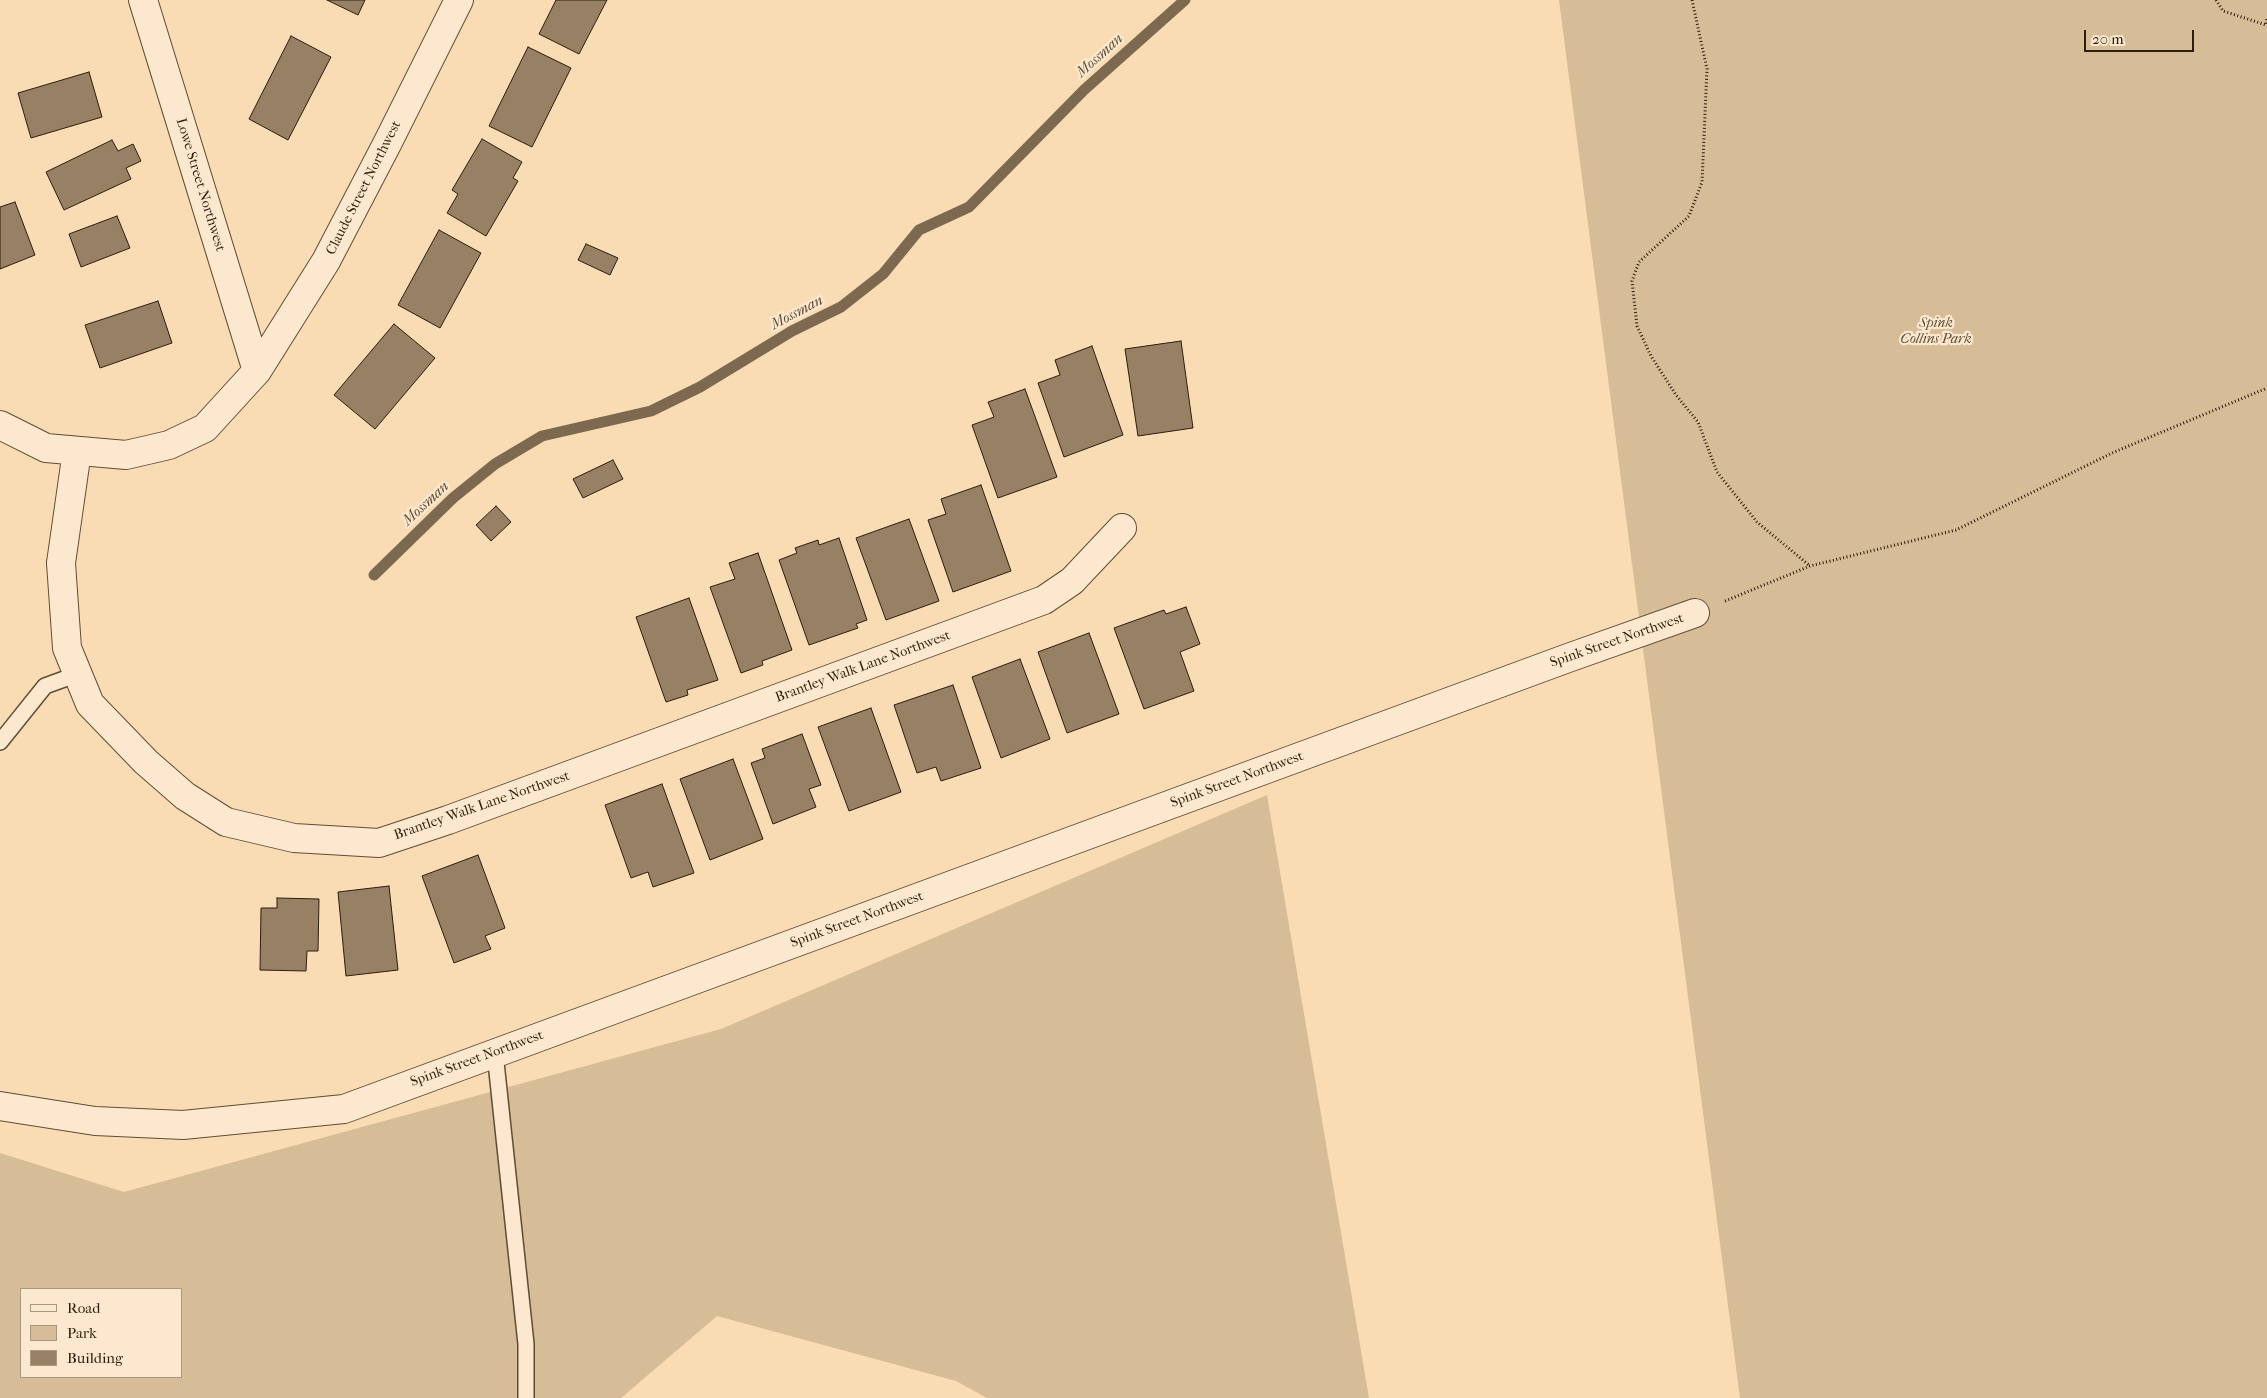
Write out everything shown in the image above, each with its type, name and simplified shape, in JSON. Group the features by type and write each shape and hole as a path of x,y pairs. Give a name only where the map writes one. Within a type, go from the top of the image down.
{"street":[{"name":"Lowe Street Northwest","path":"142,0 257,371"},
{"name":"Claude Street Northwest","path":"0,425 46,448 126,455 169,445 205,428 257,371 326,261 459,0"},
{"name":"Brantley Walk Lane Northwest","path":"76,451 61,563 67,648 90,704 146,762 185,796 226,822 294,838 379,843 467,813 1044,600 1072,581 1122,528"},
{"name":"Spink Street Northwest","path":"0,1106 94,1121 183,1125 344,1108 1568,658 1695,614"}],"lane":[{"path":"0,742 45,686 78,674"},
{"path":"495,1053 526,1344 526,1398"}],"path":[{"path":"1692,0 1707,69 1702,182 1689,216 1639,262 1632,281 1637,326 1651,356 1676,395 1698,422 1717,472 1757,522 1810,566"},
{"path":"2216,0 2224,11 2266,25 2267,17"},
{"path":"1695,614 1810,566 1956,530 2112,453 2267,388"}],"green space":[{"name":"Spink Collins Park","path":"1559,0 2267,0 2267,1398 1740,1398"},
{"path":"1267,795 1369,1398 987,1398 956,1381 717,1316 621,1398 0,1398 0,1153 124,1192 721,1029"}],"building":[{"path":"327,0 365,0 358,15"},
{"path":"556,0 607,0 579,54 539,34"},
{"path":"291,36 331,57 288,140 249,119"},
{"path":"528,47 571,68 532,147 489,126"},
{"path":"89,72 102,117 31,138 18,93"},
{"path":"482,139 522,162 513,178 518,181 486,236 447,213 458,194 452,190"},
{"path":"112,140 118,151 133,144 141,161 126,168 131,179 64,210 46,172"},
{"path":"15,202 35,255 0,269 0,207"},
{"path":"117,216 130,248 81,267 69,234"},
{"path":"439,230 481,253 440,328 398,305"},
{"path":"586,244 618,258 610,275 578,260"},
{"path":"158,301 172,343 100,368 85,325"},
{"path":"394,324 435,358 375,429 334,395"},
{"path":"1181,341 1193,428 1138,436 1125,349"},
{"path":"1092,346 1123,435 1064,457 1038,383 1060,375 1055,360"},
{"path":"1025,389 1057,477 998,498 972,425 994,417 988,402"},
{"path":"613,460 623,479 583,498 573,479"},
{"path":"981,485 1011,571 953,592 928,520 946,514 941,499"},
{"path":"496,506 511,522 491,541 476,525"},
{"path":"909,519 939,601 886,620 856,538"},
{"path":"839,538 867,620 856,624 858,628 809,645 779,560 797,553 795,548 818,540 819,545"},
{"path":"758,553 792,650 762,661 763,665 741,673 710,587 735,579 729,563"},
{"path":"689,598 718,680 687,690 688,695 666,702 636,617"},
{"path":"1186,607 1200,644 1180,652 1194,691 1144,709 1114,628 1164,610 1166,614"},
{"path":"1089,633 1119,714 1067,733 1038,652"},
{"path":"1020,659 1050,739 1001,758 972,677"},
{"path":"953,685 981,768 941,781 936,767 917,773 894,705"},
{"path":"871,708 901,792 849,811 818,727"},
{"path":"802,734 821,785 809,789 816,807 773,824 751,763 765,758 762,749"},
{"path":"733,759 763,839 710,860 680,779"},
{"path":"662,784 694,873 653,887 648,872 631,878 605,805"},
{"path":"478,855 505,928 485,936 491,949 454,963 422,876"},
{"path":"389,886 398,970 346,976 338,892"},
{"path":"277,898 319,899 318,951 307,951 306,971 260,970 261,908 277,908"}],"waterway":[{"name":"Mossman","path":"374,575 453,498 495,464 542,436 651,411 700,387 792,331 841,307 883,274 919,230 969,207 1084,90 1185,0"}]}
